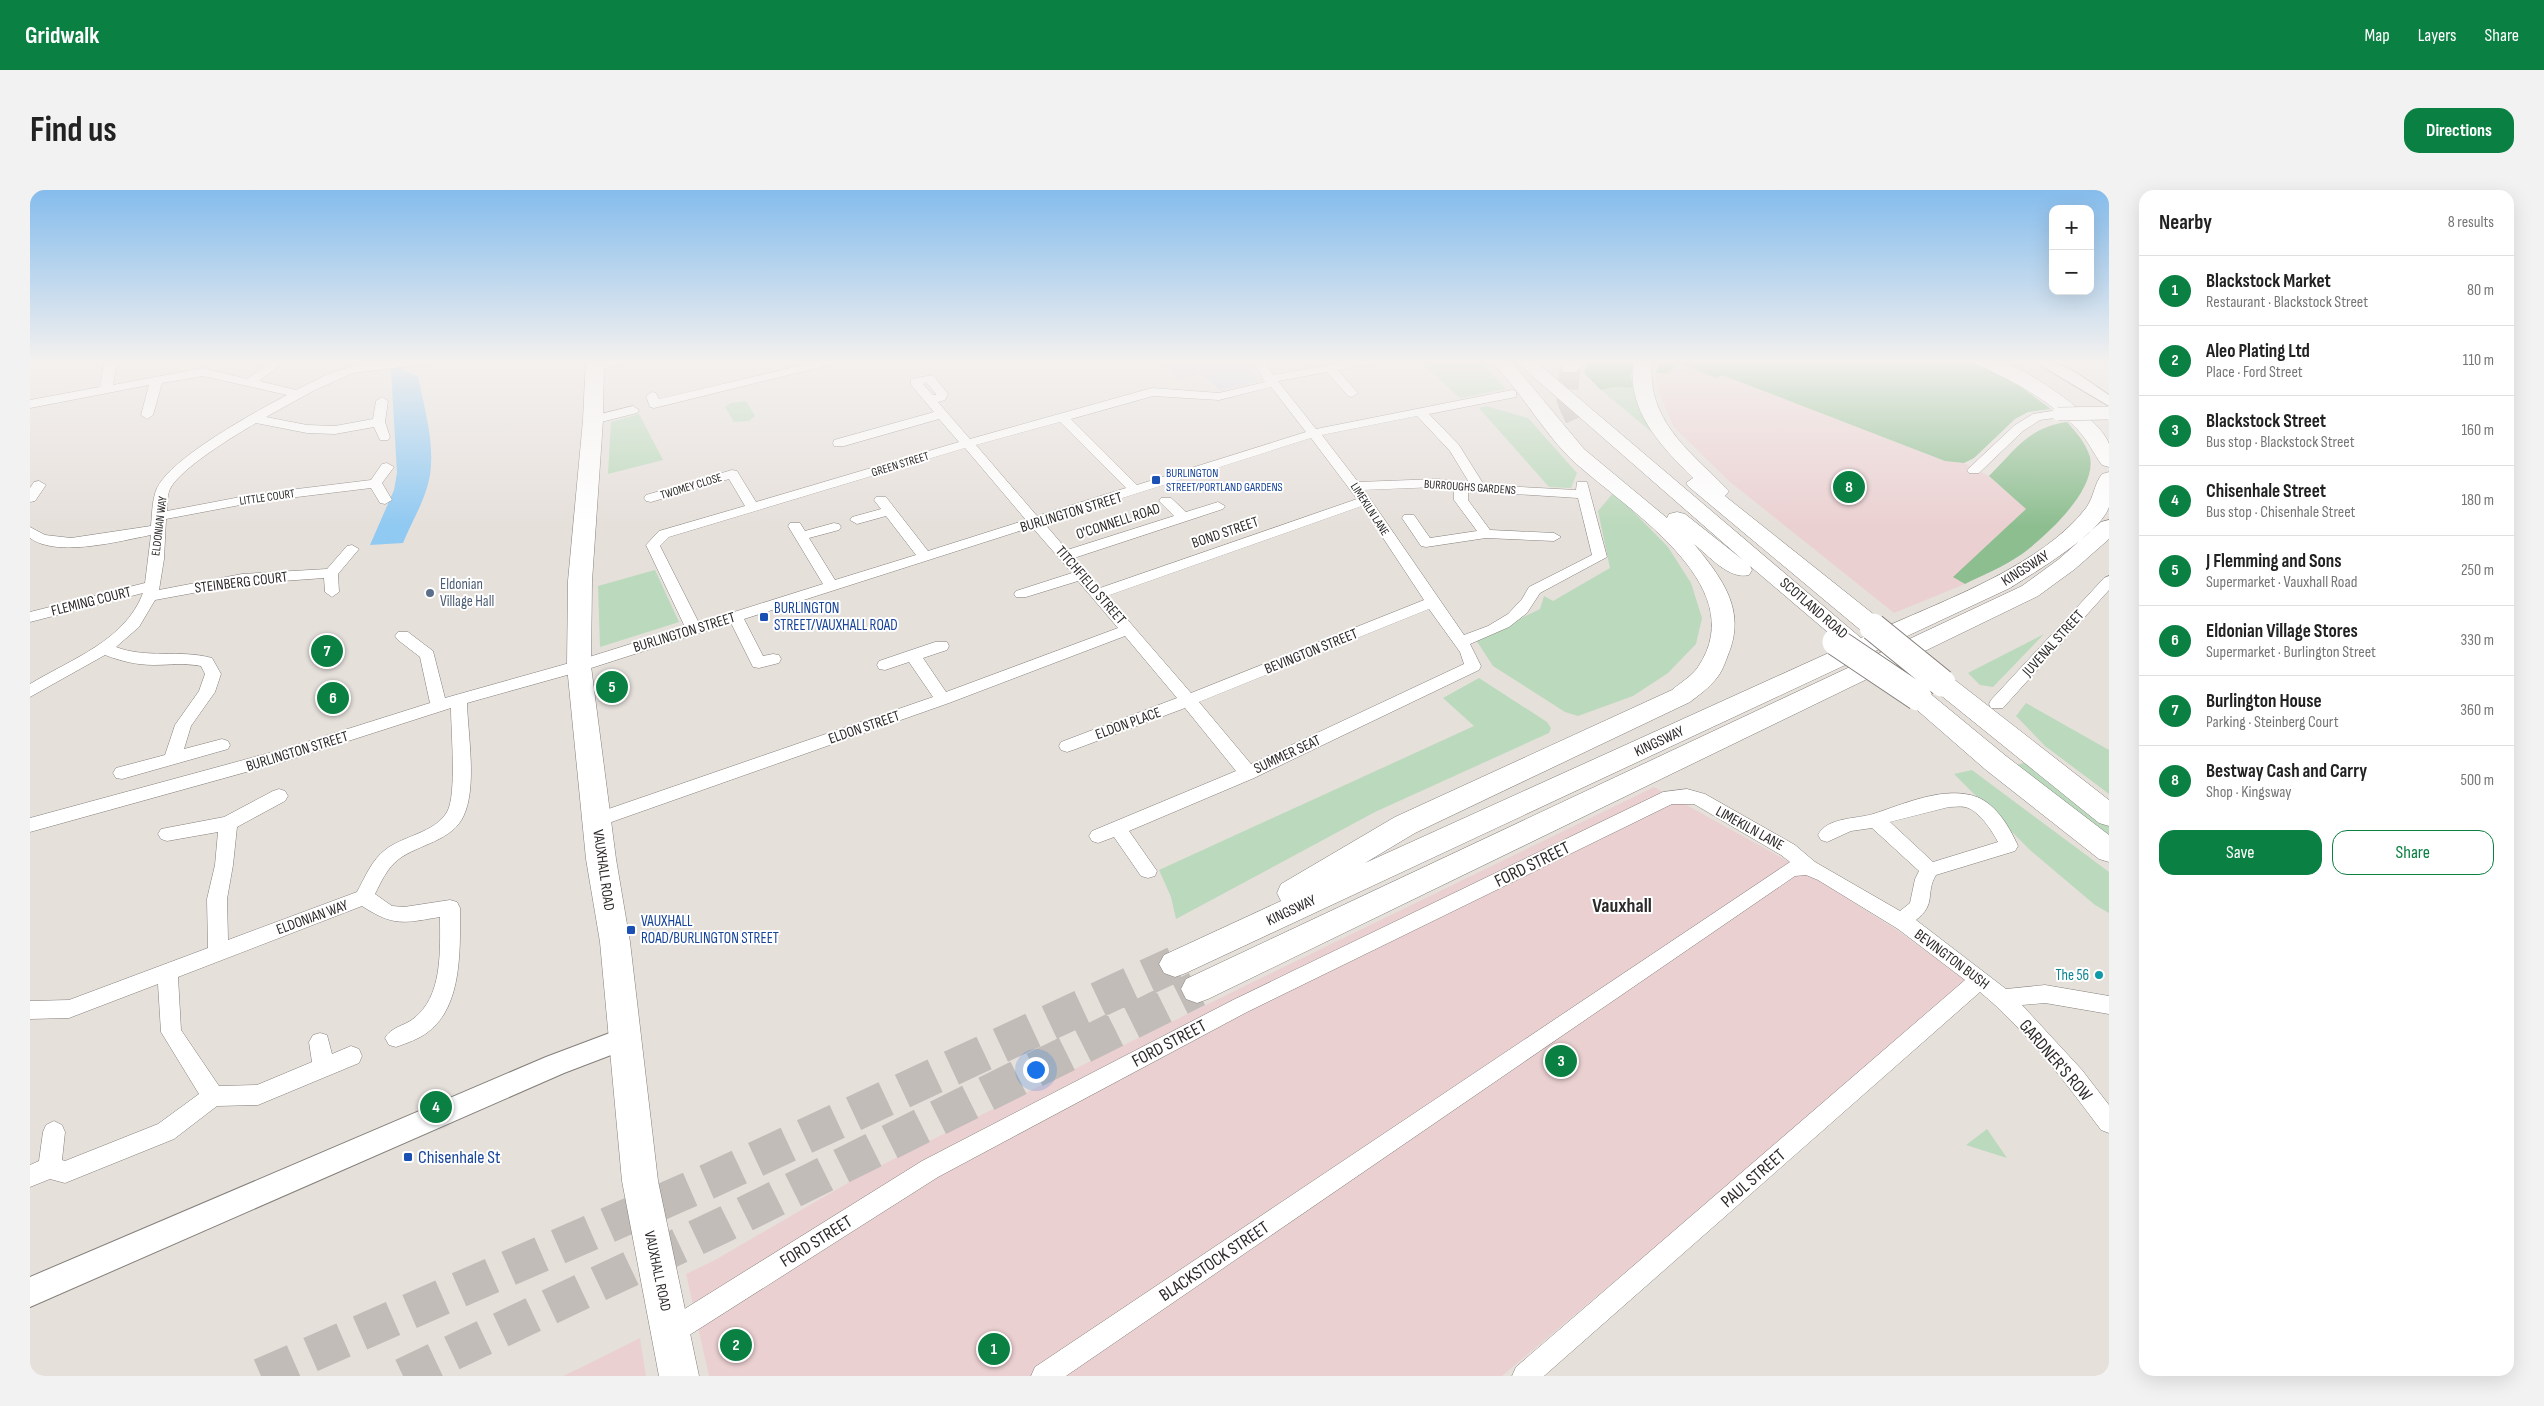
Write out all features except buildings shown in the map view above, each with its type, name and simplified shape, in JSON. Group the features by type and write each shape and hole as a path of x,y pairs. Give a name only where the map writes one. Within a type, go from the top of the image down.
{"main road":[{"name":"VAUXHALL ROAD","path":"593,415 580,581 579,666 597,820 614,942 623,1039 640,1181 679,1376"},
{"name":"KINGSWAY","path":"1546,415 1578,454 1681,542 1701,565 1715,588 1726,622 1719,648 1708,672 1680,696 1406,825 1175,964 2002,583 2061,545 2092,514 2108,490 2109,478"},
{"name":"SCOTLAND ROAD","path":"1586,415 1843,640"},
{"name":"SCOTLAND ROAD","path":"1614,415 1873,628 2109,815"},
{"path":"1653,415 1667,436 1704,476 1788,558"},
{"path":"2072,415 2100,442 2109,462"},
{"path":"2090,415 2109,432"},
{"path":"1580,429 1625,474 1800,617 1843,640 2109,851"},
{"name":"KINGSWAY","path":"1197,989 2030,591 2067,564 2109,526"}],"street":[{"name":"ELDONIAN WAY","path":"30,691 103,648 134,623 152,591 164,487 175,472 260,415"},
{"path":"380,415 379,422 384,437"},
{"path":"593,420 612,415"},
{"path":"845,438 937,415"},
{"name":"TITCHFIELD STREET","path":"943,415 966,444 1037,522 1064,556 1129,629 1248,773"},
{"name":"GREEN STREET","path":"694,629 653,545 664,534 1068,415"},
{"name":"LIMEKILN LANE","path":"1300,415 1355,486 1467,652 1472,666"},
{"name":"BURLINGTON STREET","path":"30,825 286,755 439,706 579,666 1315,433 1409,415"},
{"path":"1423,415 1450,441 1470,468 1479,489"},
{"path":"1974,470 2019,428 2037,417 2049,415"},
{"path":"1062,417 1136,491"},
{"path":"254,419 307,429 335,430 379,422"},
{"path":"385,500 375,483 387,467"},
{"name":"TWOMEY CLOSE","path":"651,498 732,474 753,508"},
{"name":"LITTLE COURT","path":"30,531 34,536 62,544 99,540 256,498 375,483"},
{"name":"BURROUGHS GARDENS","path":"1355,486 1438,483 1479,489 1583,489 1600,557 1534,590 1530,600 1518,616 1480,635 1460,642"},
{"path":"30,498 40,485"},
{"path":"1461,486 1461,500 1486,534"},
{"name":"BOND STREET","path":"1098,594 1363,500"},
{"name":"O'CONNELL ROAD","path":"1166,501 1182,517"},
{"path":"857,520 885,505 925,557"},
{"name":"O'CONNELL ROAD","path":"1064,556 1218,506"},
{"path":"1409,518 1426,543 1486,534 1554,537"},
{"path":"832,586 798,531 834,527"},
{"path":"332,592 331,573 352,549"},
{"name":"STEINBERG COURT","path":"152,591 242,579 331,573"},
{"path":"1021,594 1081,575"},
{"name":"JUVENAL STREET","path":"1997,704 2109,581"},
{"name":"FLEMING COURT","path":"30,617 152,591"},
{"name":"BEVINGTON STREET","path":"1189,700 1432,602"},
{"path":"735,616 759,663"},
{"name":"ELDON STREET","path":"597,820 943,698 1129,629"},
{"path":"403,636 427,655 439,706"},
{"path":"885,664 942,646"},
{"path":"103,648 129,658 154,660 186,658 206,662 213,674 207,692 183,725 173,757"},
{"path":"913,656 943,698"},
{"name":"SUMMER SEAT","path":"1098,836 1248,773 1472,666"},
{"name":"ELDONIAN WAY","path":"30,1010 69,1009 167,970 364,897 380,866 390,856 438,831 456,814 460,797 459,700"},
{"name":"ELDON PLACE","path":"1067,746 1189,700"},
{"path":"122,773 173,757 222,746"},
{"path":"167,834 228,823 279,796"},
{"name":"LIMEKILN LANE","path":"1687,796 1699,799 1788,850 1808,867"},
{"name":"FORD STREET","path":"671,1332 930,1169 1240,1006 1669,797 1687,796"},
{"path":"1827,835 1848,825 1876,820 1894,812 1949,800 1971,801 1994,821 2004,834 2008,846 1930,870 1924,879 1919,907 1901,921"},
{"path":"1876,820 1930,870"},
{"path":"218,951 217,899 224,865 228,823"},
{"path":"1117,828 1148,871"},
{"name":"BEVINGTON BUSH","path":"1808,867 1825,875 1901,921 2002,998 2045,994 2109,1005"},
{"name":"BLACKSTOCK STREET","path":"1044,1376 1791,869 1808,867"},
{"path":"364,897 388,913 404,916 450,908 450,974 445,992 422,1025 396,1038"},
{"path":"167,970 171,1032 213,1096"},
{"name":"PAUL STREET","path":"1525,1376 1980,980"},
{"name":"GARDNER'S ROW","path":"2002,998 2074,1077 2109,1123"},
{"path":"30,1292 546,1069 623,1039"},
{"path":"320,1042 323,1068"},
{"path":"54,1132 40,1172 65,1172 166,1132 213,1096 258,1095 351,1056"}],"shaded area":[{"path":"1669,415 1827,415 1945,461 1964,463 1989,476 2026,509 1954,577 1965,584 1894,613 1729,481 1673,426"},
{"path":"1654,787 1784,859 1897,930 1969,983 1502,1376 709,1376 686,1274 715,1260 858,1177 1023,1094"},
{"path":"640,1338 646,1376 563,1376 584,1366"}],"green space":[{"path":"640,415 663,460 608,474 611,422"},
{"path":"730,415 755,416 749,421 734,422"},
{"path":"1486,415 1519,415 1528,418 1577,473 1571,488 1549,487"},
{"path":"1632,415 1649,415 1666,444"},
{"path":"1827,415 2022,415 2015,419 1974,458 1964,463 1945,461"},
{"path":"2067,422 2083,442 2090,457 2090,470 2086,484 2068,511 2044,536 2022,554 1965,584 1953,577 2026,509 1989,476 2032,434"},
{"path":"1614,492 1668,547 1691,583 1702,618 1696,644 1668,673 1633,696 1578,716 1565,712 1493,666 1476,640 1540,609 1544,596 1553,601 1610,568 1598,511"},
{"path":"655,570 679,622 600,647 598,586"},
{"path":"2044,634 1993,687 1980,685 1968,673"},
{"path":"1479,678 1547,722 1551,728 1549,733 1375,812 1176,919 1171,897 1159,870 1474,726 1443,698"},
{"path":"2026,703 2109,750 2109,794 2045,746 2016,716"},
{"path":"2026,762 2109,826 2109,839 2017,765"},
{"path":"1972,770 2109,872 2109,913 2095,905 2031,851 1954,774"},
{"path":"1987,1129 2007,1158 1966,1145"}],"water":[{"path":"394,415 426,415 431,463 428,484 422,501 403,543 370,545 394,490 397,473"}],"tunnel":[{"path":"1574,415 1580,429"},
{"path":"261,1376 707,1182 1175,964"},
{"path":"403,1376 723,1225 1197,989"}],"place":[{"name":"BURLINGTON STREET/PORTLAND GARDENS","path":"1156,480"},
{"name":"Bestway Cash and Carry","path":"1849,487"},
{"name":"Eldonian Village Hall","path":"430,593"},
{"name":"BURLINGTON STREET/VAUXHALL ROAD","path":"764,617"},
{"name":"Burlington House","path":"327,651"},
{"name":"J Flemming and Sons","path":"612,687"},
{"name":"Eldonian Village Stores","path":"333,698"},
{"name":"VAUXHALL ROAD/BURLINGTON STREET","path":"631,930"},
{"name":"The 56","path":"2099,975"},
{"name":"Blackstock Street","path":"1561,1061"},
{"name":"Chisenhale Street","path":"436,1107"},
{"name":"Chisenhale St","path":"408,1157"},
{"name":"Aleo Plating Ltd","path":"736,1345"},
{"name":"Blackstock Market","path":"994,1349"}],"district":[{"name":"Vauxhall","path":"1622,905"}]}
